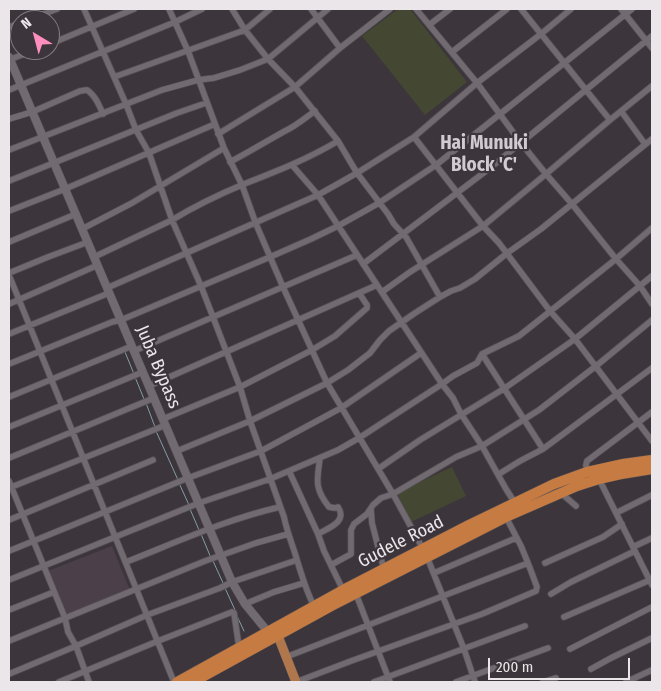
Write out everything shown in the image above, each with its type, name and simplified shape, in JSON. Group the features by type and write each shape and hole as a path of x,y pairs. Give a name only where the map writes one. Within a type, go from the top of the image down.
{"highway":[{"name":"Gudele Road","path":"193,682 273,636 356,594 425,553 522,504 554,484 587,472 652,460"},
{"name":"Gudele Road","path":"176,682 239,647 273,636 314,606 343,590 384,570 506,518 522,504 561,493 599,479 652,469"}],"main road":[{"name":"Juba Bypass","path":"9,59 232,582 245,604 273,636 286,656 296,682"},
{"name":"Juba Bypass","path":"273,636 290,682"}],"street":[{"path":"84,9 136,130 149,153 172,220 201,286 240,387 304,583 314,606"},
{"path":"60,40 134,9"},
{"path":"169,9 188,51 218,134 242,185 256,224 326,383 393,494 425,553 464,649 474,679"},
{"path":"9,90 175,22 202,9"},
{"path":"232,9 244,30 338,141 357,173 394,224 403,233 440,297"},
{"path":"114,77 244,30 270,9"},
{"path":"311,9 340,48"},
{"path":"9,150 162,90 198,80 214,78 268,59 328,9"},
{"path":"218,134 294,88 340,48 390,9"},
{"path":"416,9 477,83 546,174 640,286 652,304"},
{"path":"429,26 450,9"},
{"path":"452,52 508,9"},
{"path":"521,9 610,120"},
{"path":"9,334 256,224 318,195 357,173 414,137 477,83 571,9"},
{"path":"9,364 121,320 338,226 436,166 565,63 623,11 632,9"},
{"path":"623,11 652,48"},
{"path":"363,264 490,168 652,36"},
{"path":"382,292 483,226 652,86"},
{"path":"9,120 80,91 87,90 91,93 103,114"},
{"path":"9,181 206,103"},
{"path":"230,162 286,131 314,111"},
{"path":"621,111 645,144"},
{"path":"9,211 65,189 215,124"},
{"path":"414,137 483,226 499,243 550,311 575,339 652,441"},
{"path":"177,451 250,421 348,370 364,358 385,335 401,322 440,297 467,284 541,229 652,139"},
{"path":"94,257 242,185 320,152 338,141"},
{"path":"82,229 132,203 224,148"},
{"path":"292,165 318,195 421,353 453,398 499,474 506,489 522,504"},
{"path":"9,242 76,214"},
{"path":"9,580 199,503 270,479 338,450 453,376 477,363 482,354 520,336 652,228"},
{"path":"88,242 9,274 72,432 176,682"},
{"path":"9,397 212,318 357,255"},
{"path":"9,304 98,266"},
{"path":"378,469 420,440 505,388 575,339 652,276"},
{"path":"149,386 377,285"},
{"path":"89,682 44,566 9,485 83,458 164,422 240,387 312,350 335,336 367,309 367,305 359,293"},
{"path":"331,566 350,554 351,530 354,524 367,514 381,498 393,494 456,457 482,446 524,420 596,366 652,320"},
{"path":"9,550 188,478 261,451 342,408 421,353"},
{"path":"482,354 543,449"},
{"path":"499,474 543,449 652,368"},
{"path":"9,427 143,372"},
{"path":"9,458 154,398"},
{"path":"587,472 586,465 588,462 652,412"},
{"path":"318,534 339,521 341,511 338,507 329,507 319,493 317,480 320,458"},
{"path":"9,520 153,460"},
{"path":"289,471 343,590"},
{"path":"564,617 651,579 599,479"},
{"path":"561,493 576,506"},
{"path":"616,513 652,495"},
{"path":"126,562 210,528 280,507"},
{"path":"371,510 372,523 384,570"},
{"path":"296,682 482,614 536,591 537,587 528,564 506,518"},
{"path":"545,563 604,536 622,524"},
{"path":"9,641 221,555 288,534"},
{"path":"434,573 516,538"},
{"path":"551,594 652,538"},
{"path":"9,674 148,615 232,582 297,560"},
{"path":"286,656 528,564"},
{"path":"245,604 274,592 304,583"},
{"path":"9,610 54,592"},
{"path":"356,594 389,680"},
{"path":"570,650 652,607"},
{"path":"59,682 232,612 234,613 239,647"},
{"path":"374,682 389,680 525,626"},
{"path":"591,669 652,638"},
{"path":"456,682 474,679 548,648"},
{"path":"626,682 652,670"},
{"path":"543,682 556,678"}],"shaded area":[{"path":"112,546 131,593 65,619 48,571"}],"green space":[{"path":"398,9 410,9 467,82 425,115 362,36"},
{"path":"452,467 466,496 411,522 397,493"}],"waterway":[{"path":"125,352 134,374"},
{"path":"135,377 144,399"},
{"path":"146,403 155,427"},
{"path":"156,431 178,480"},
{"path":"179,483 189,505"},
{"path":"190,509 199,530"},
{"path":"201,534 211,558"},
{"path":"213,561 224,585"},
{"path":"225,588 235,610"},
{"path":"236,614 244,631"}],"district":[{"name":"Hai Munuki Block 'C'","path":"484,155"}]}
